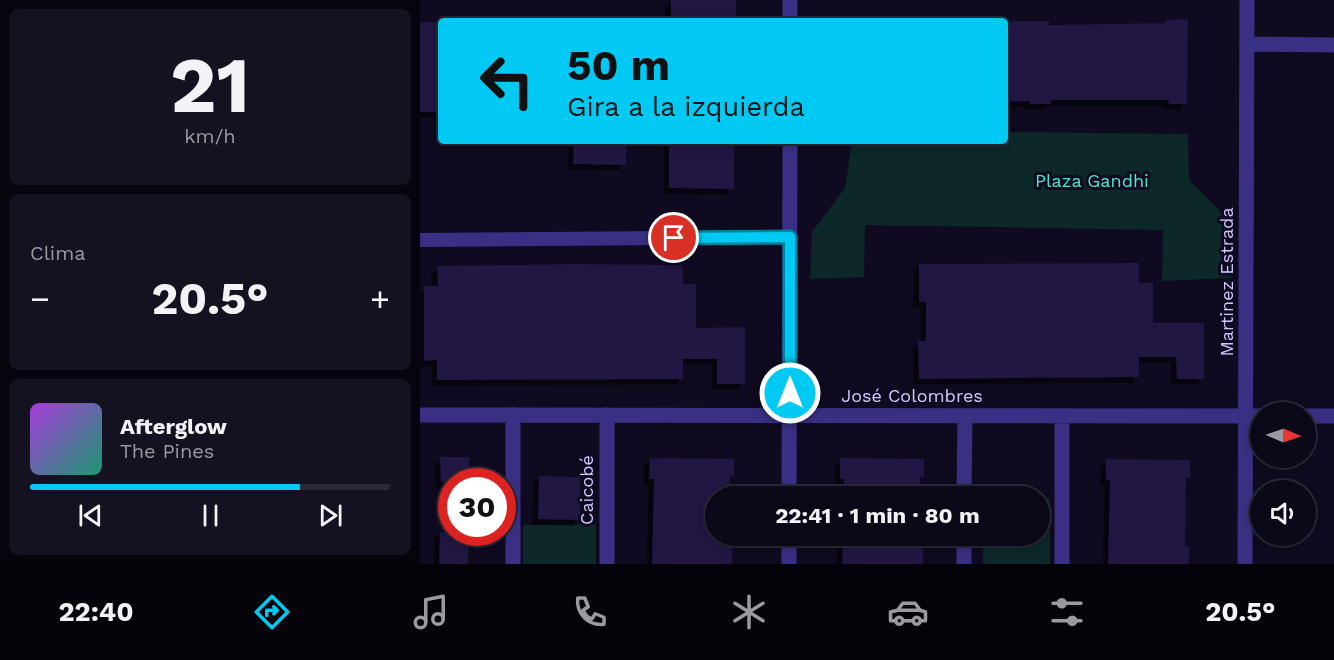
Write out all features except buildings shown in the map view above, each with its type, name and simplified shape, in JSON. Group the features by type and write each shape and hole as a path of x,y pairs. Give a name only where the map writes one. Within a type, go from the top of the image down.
{"street":[{"path":"790,0 790,18"},
{"name":"Martinez Estrada","path":"1247,0 1253,402"},
{"path":"1247,44 1334,45"},
{"path":"789,486 790,144"},
{"name":"José Colombres","path":"420,415 1250,416"},
{"path":"513,415 513,564"},
{"name":"Caicobé","path":"607,415 607,564"},
{"path":"964,486 965,416"},
{"path":"1062,416 1062,564"},
{"path":"1316,416 1334,416"},
{"name":"Martinez Estrada","path":"1245,564 1250,468"},
{"path":"789,546 789,564"},
{"path":"964,546 964,564"}],"lane":[{"path":"420,240 790,237"}],"green space":[{"name":"Plaza Gandhi","path":"1008,132 1188,134 1189,180 1230,221 1231,278 1162,281 1163,230 865,225 864,277 810,279 812,232 845,188 852,144 1008,144"},
{"path":"596,524 596,564 523,564 523,525"},
{"path":"983,546 1050,546 1050,564 983,564"}],"route":[{"path":"674,238 790,237 790,393"}]}
